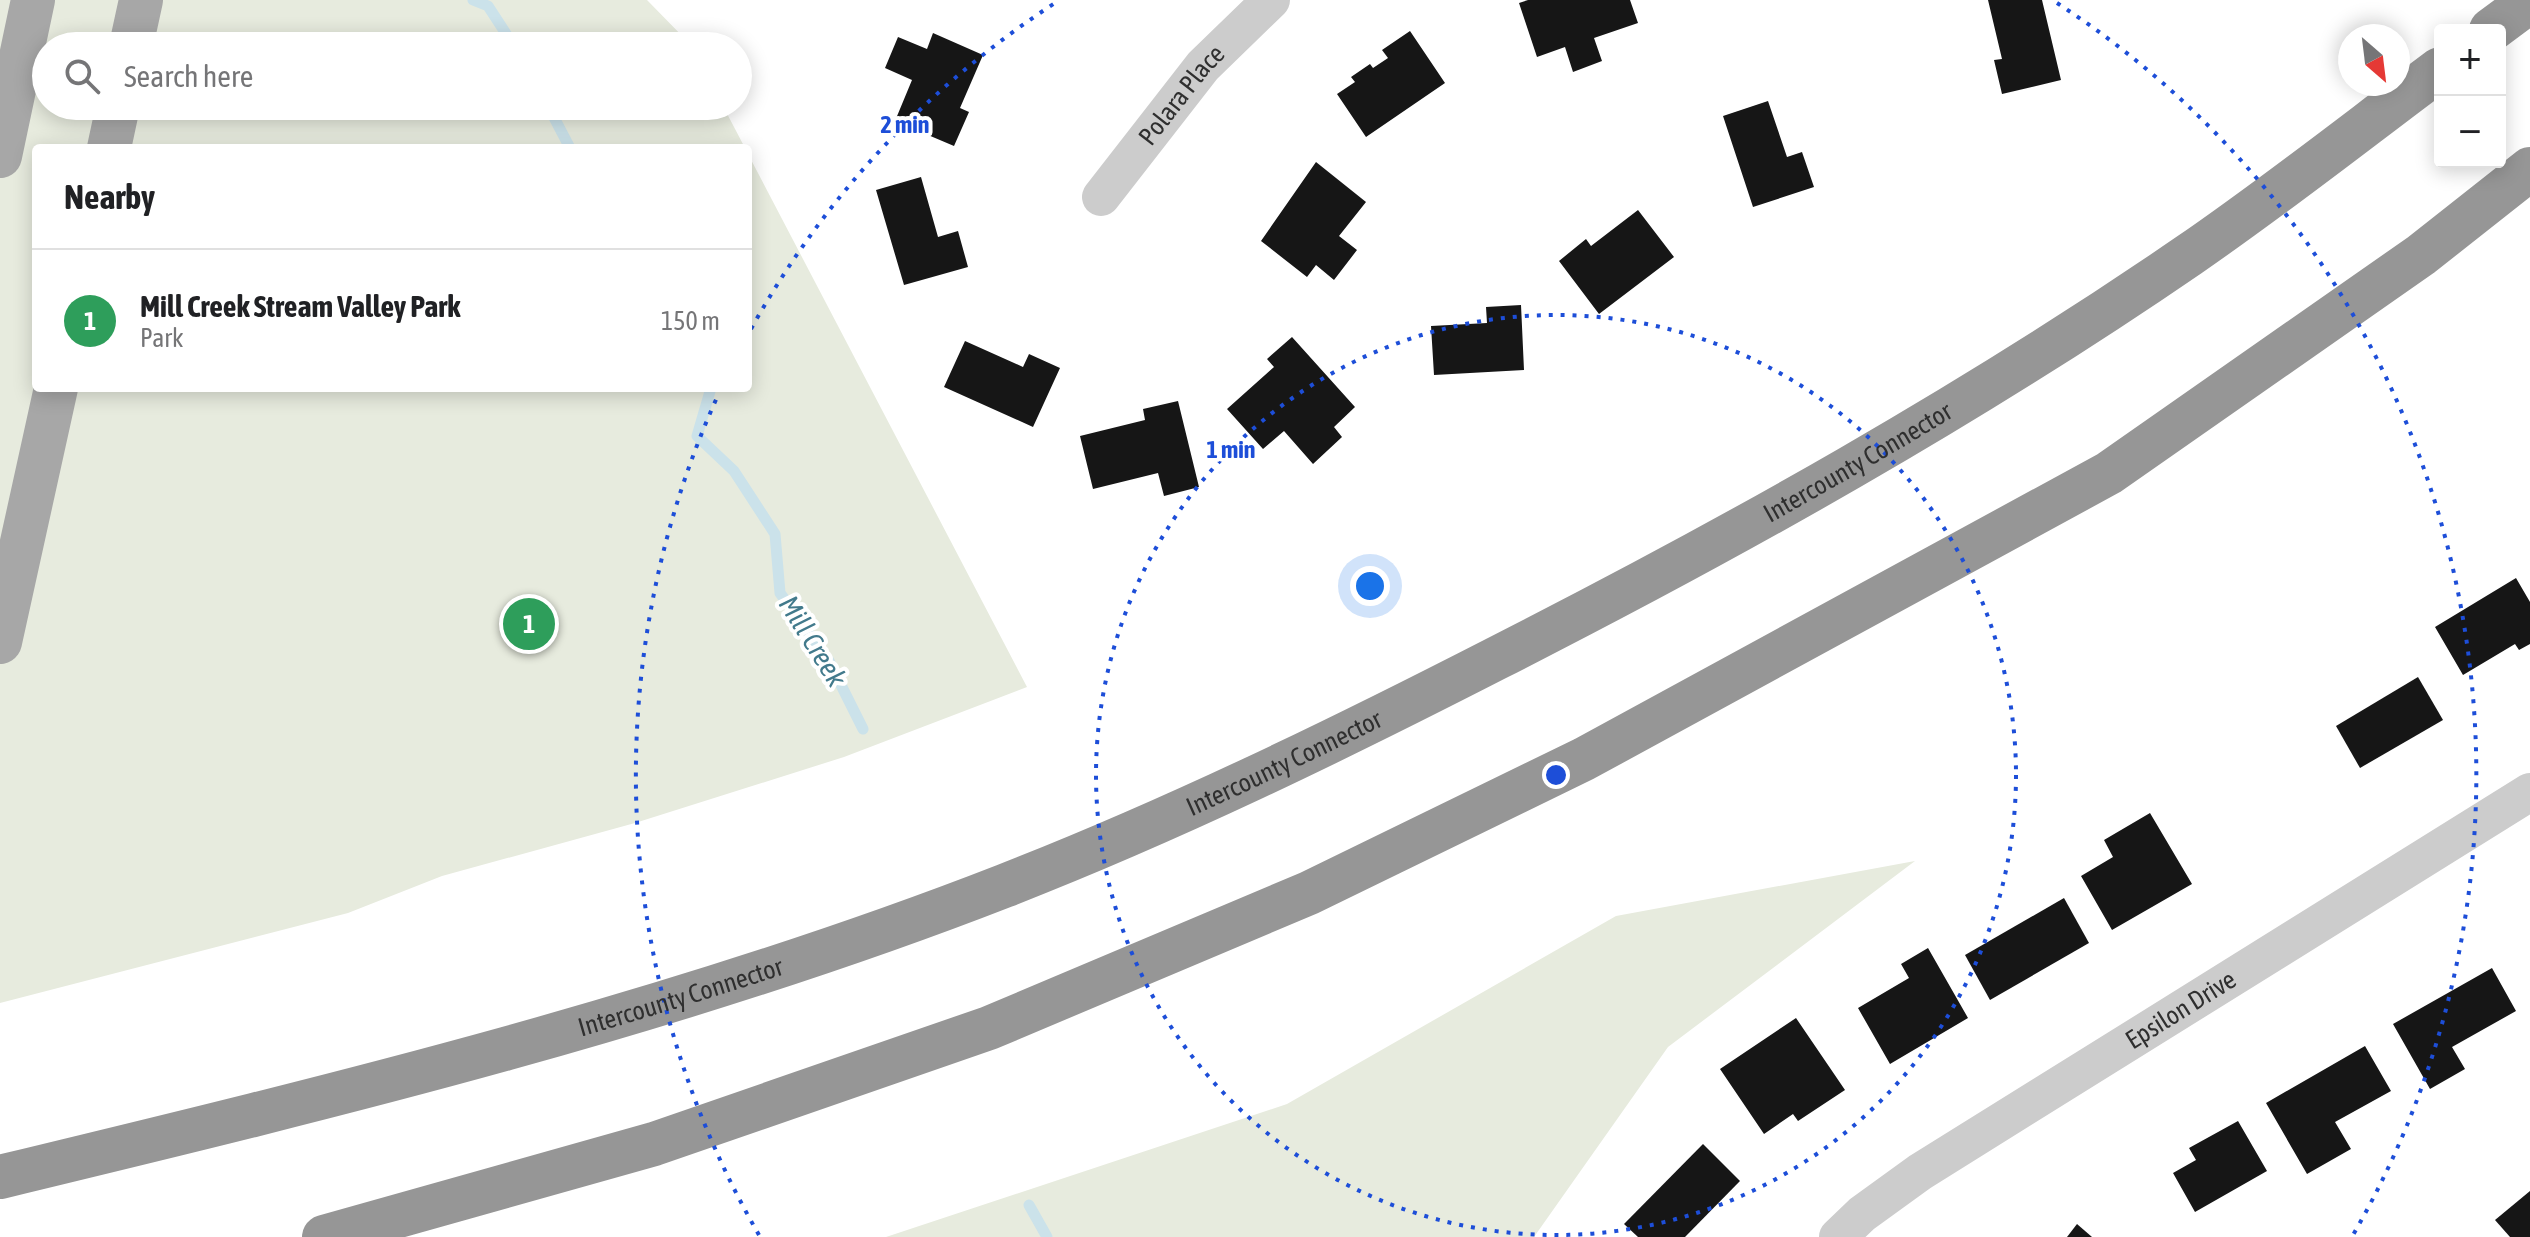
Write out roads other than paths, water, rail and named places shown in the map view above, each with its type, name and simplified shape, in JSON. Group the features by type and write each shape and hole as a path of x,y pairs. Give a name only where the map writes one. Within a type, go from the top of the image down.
{"highway":[{"path":"2499,24 2530,1"},
{"name":"Intercounty Connector","path":"0,1177 382,1085 661,1006 997,889 1159,824 1315,750 1634,589 1892,444 2189,255 2434,73"},
{"path":"324,1237 654,1144 989,1028 1309,893 1584,759 2109,473 2421,255 2530,169"}],"main road":[{"path":"0,156 33,0"},
{"path":"134,32 141,0"},
{"path":"110,144 115,120"},
{"path":"0,642 55,392"}],"street":[{"name":"Polara Place","path":"1101,197 1203,66 1271,0"},
{"name":"Epsilon Drive","path":"1838,1237 1862,1214 1920,1172 2530,792"}],"waterway":[{"name":"Mill Creek","path":"473,0 488,6 505,32"},
{"name":"Mill Creek","path":"555,120 568,144"},
{"name":"Mill Creek","path":"710,392 697,436 734,471 775,534 780,593 829,661 863,729"},
{"name":"Mill Creek","path":"1029,1205 1047,1237"}],"place":[{"name":"Mill Creek Stream Valley Park","path":"529,624"}]}
